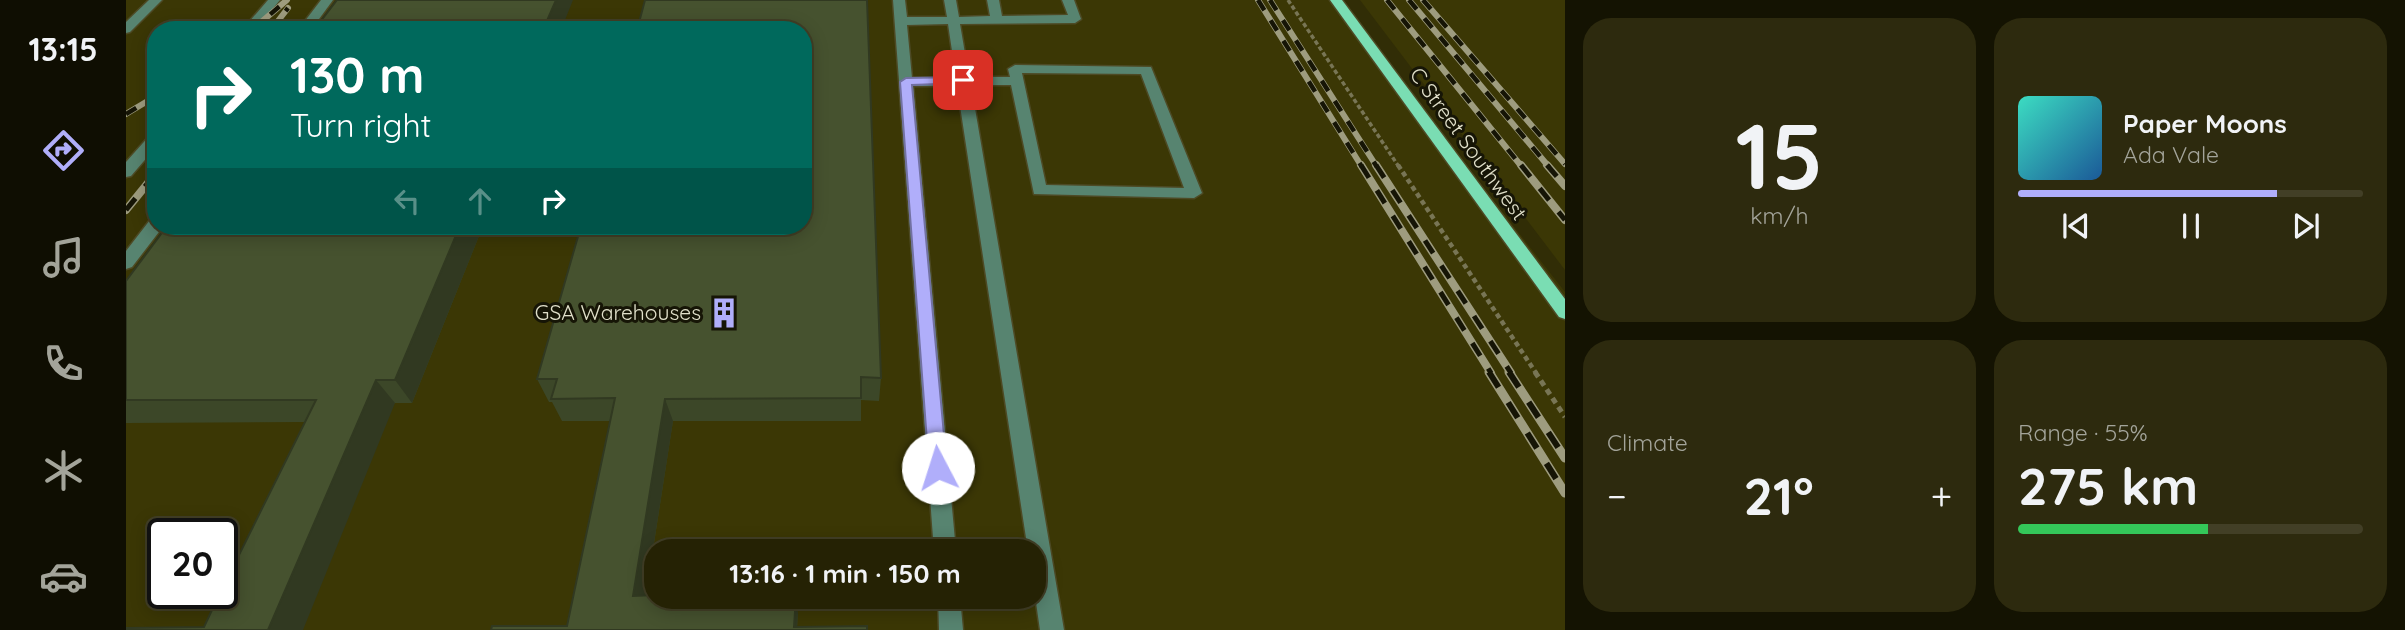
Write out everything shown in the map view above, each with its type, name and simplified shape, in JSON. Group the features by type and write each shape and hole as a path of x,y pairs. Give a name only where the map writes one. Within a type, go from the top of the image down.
{"main road":[{"name":"C Street Southwest","path":"1336,0 1565,312"}],"lane":[{"path":"126,29 156,0"},
{"path":"256,21 274,0"},
{"path":"311,21 327,0"},
{"path":"899,0 944,539"},
{"path":"950,0 1052,630"},
{"path":"993,0 998,20"},
{"path":"901,21 1075,19 1068,0"},
{"path":"1016,69 1146,69 1194,193 1039,190 1018,81 1016,69"},
{"path":"906,82 1018,81"},
{"path":"126,172 147,148"},
{"path":"126,263 148,235"},
{"path":"949,609 951,630"}],"path":[{"path":"1288,0 1565,416"}],"shaded area":[{"path":"126,0 1337,0 1565,292 1565,630 126,630"},
{"path":"1360,0 1565,0 1565,270"}],"building":[{"path":"337,0 556,0 547,21 321,21"},
{"name":"GSA Warehouses","path":"645,0 867,0 881,378 861,377 861,398 665,399 633,596 644,596 644,609 795,609 794,627 867,626 867,630 491,630 492,626 567,626 615,398 551,399 557,379 537,379 578,235 812,235 812,21 639,21"},
{"path":"160,235 456,235 395,380 376,380 268,630 126,628 204,627 212,609 238,609 238,557 316,400 126,400 126,281"}],"railway":[{"path":"262,21 287,0"},
{"path":"1258,0 1362,167"},
{"path":"1270,0 1377,167"},
{"path":"1387,0 1522,167"},
{"path":"1409,0 1549,167"},
{"path":"1423,0 1565,164"},
{"path":"278,21 288,8"},
{"path":"126,114 147,101"},
{"path":"1361,165 1491,373"},
{"path":"1376,165 1511,373"},
{"path":"1521,165 1565,220"},
{"path":"1547,165 1565,186"},
{"path":"126,210 147,184"},
{"path":"1489,372 1565,493"},
{"path":"1509,372 1565,458"}],"place":[{"name":"GSA Warehouses","path":"724,313"}],"route":[{"path":"938,468 906,82 963,80"}]}
